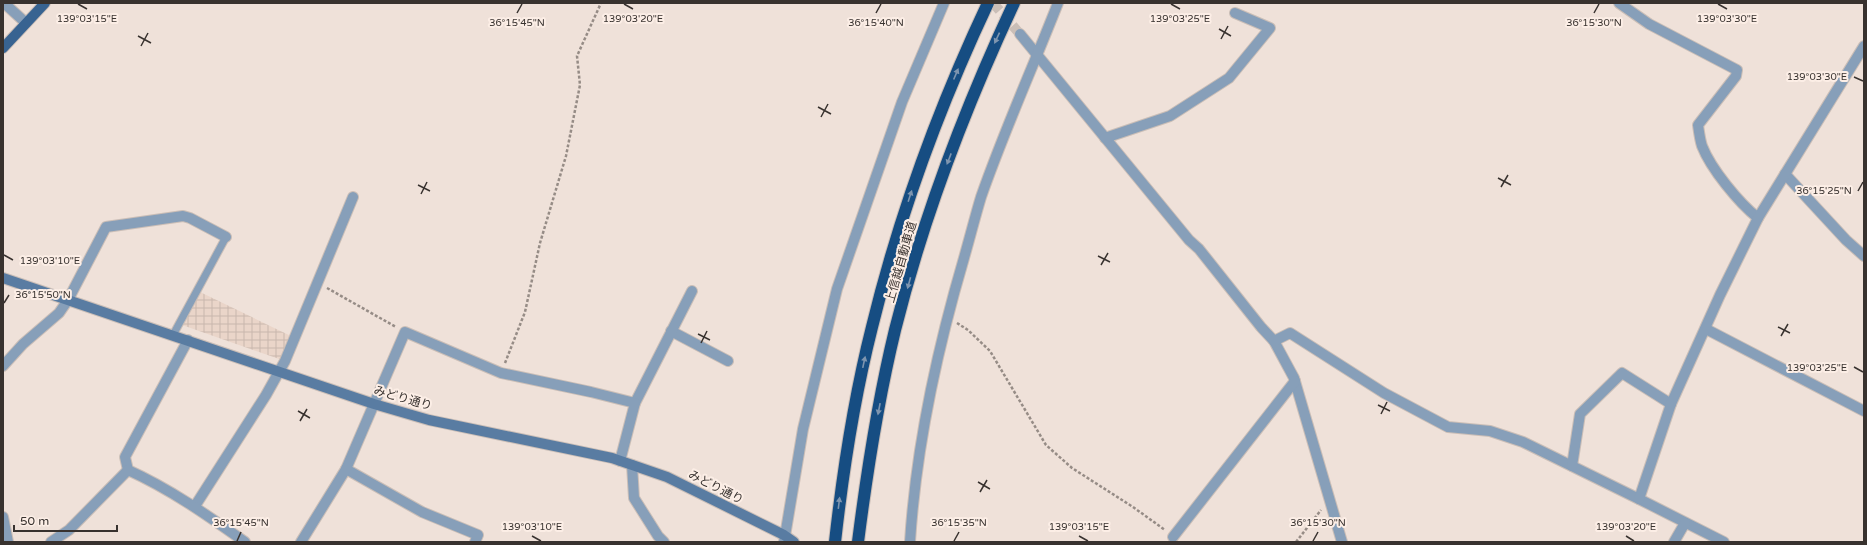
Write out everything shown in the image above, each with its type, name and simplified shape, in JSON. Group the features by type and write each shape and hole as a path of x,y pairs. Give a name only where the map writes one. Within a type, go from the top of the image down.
{"highway":[{"name":"上信越自動車道","path":"835,542 842,480 855,402 872,327 894,246 919,170 945,101 988,3"},
{"name":"上信越自動車道","path":"858,542 865,485 879,407 895,330 918,250 943,173 969,106 1014,3"}],"main road":[{"path":"3,48 45,3"}],"street":[{"path":"4,3 26,23"},
{"path":"784,539 803,429 837,289 902,102 944,3"},
{"path":"910,542 913,500 926,419 947,318 981,197 1058,3"},
{"path":"1619,3 1649,24 1737,70 1736,76 1698,125 1702,146 1714,168 1749,211 1758,218"},
{"path":"1105,138 1170,116 1229,78 1270,28 1235,13"},
{"path":"1020,34 1274,341 1295,381 1342,542"},
{"path":"1639,498 1671,404 1720,295 1758,218 1862,53"},
{"path":"1785,174 1846,240 1864,256"},
{"path":"195,506 266,395 285,361 354,197"},
{"path":"3,366 23,344 58,313 68,300 106,227 183,216 190,218 226,237"},
{"name":"みどり通り","path":"3,278 374,404 429,420 620,461 632,465 667,477 784,539 794,542"},
{"path":"620,461 635,403 692,291"},
{"path":"1706,328 1864,412"},
{"path":"671,331 728,361"},
{"path":"301,542 346,469 405,332 501,373 635,403"},
{"path":"1274,341 1290,333 1384,393 1448,427 1490,431 1523,442 1639,498 1724,542"},
{"path":"128,470 125,457 188,340"},
{"path":"1572,466 1580,414 1622,373 1671,404"},
{"path":"1173,537 1295,381"},
{"path":"632,465 634,498 658,536 664,542"},
{"path":"346,469 422,512 478,535 475,542"},
{"path":"128,470 195,506 245,542"},
{"path":"51,542 69,530 128,470"},
{"path":"3,517 8,542"},
{"path":"1674,542 1685,523"}],"lane":[{"path":"173,335 226,237"}],"path":[{"path":"501,373 525,312 540,243 566,156 580,85 577,56 601,3"},
{"path":"318,283 405,332"},
{"path":"947,318 968,330 990,351 1046,445 1072,468 1133,507 1173,537"},
{"path":"1296,542 1317,512 1331,502"}],"shaded area":[{"path":"200,292 293,337 282,360 182,325"}],"tunnel":[{"path":"993,3 1020,34"}]}
